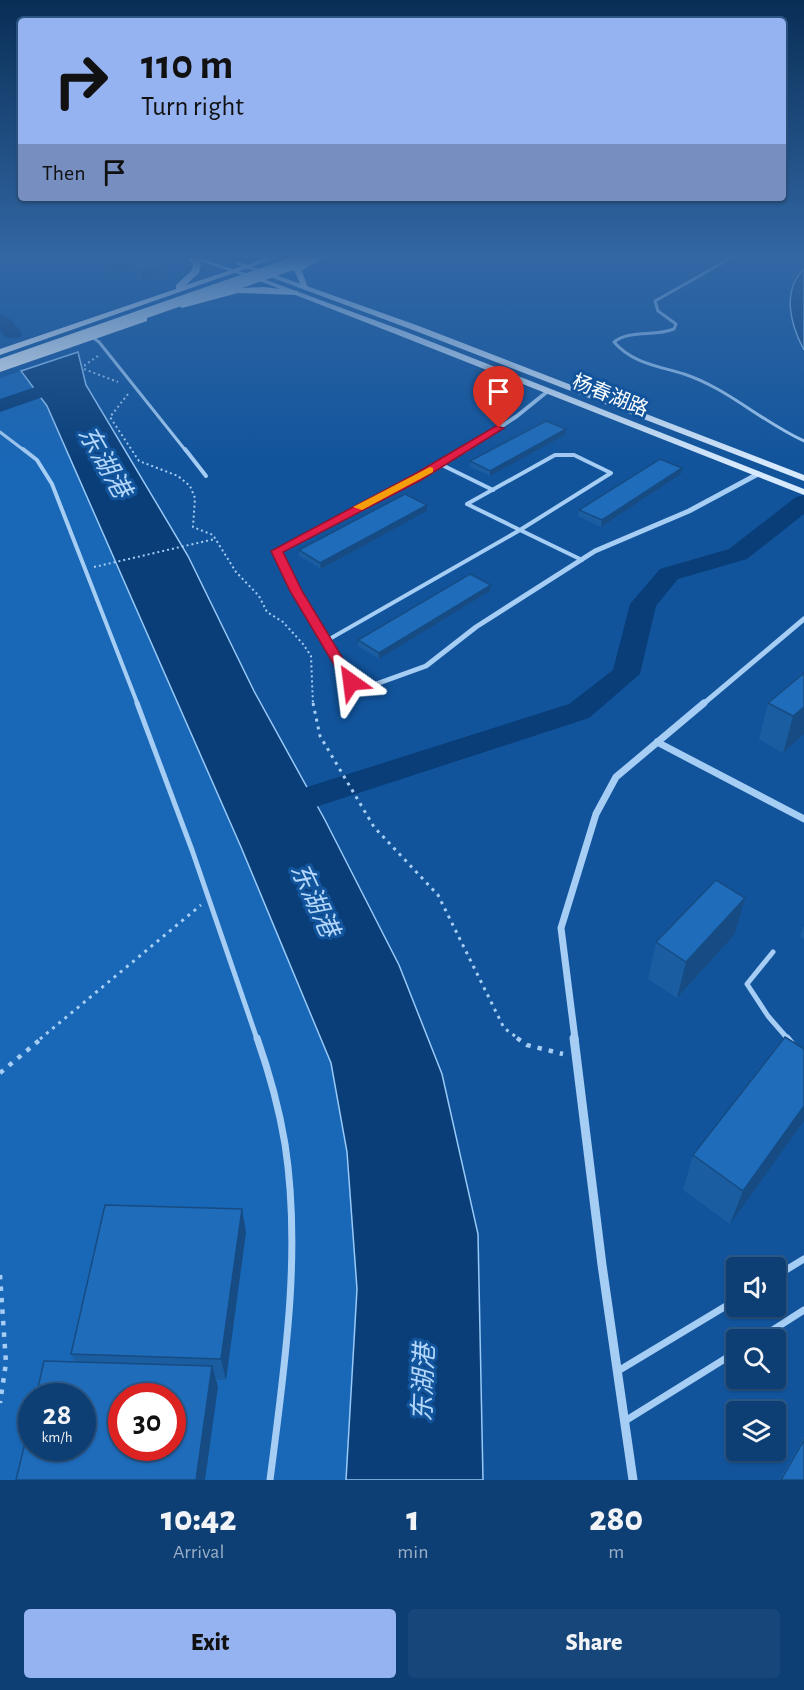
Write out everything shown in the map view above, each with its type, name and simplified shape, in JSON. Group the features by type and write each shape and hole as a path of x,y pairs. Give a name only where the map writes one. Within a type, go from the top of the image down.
{"main road":[{"path":"0,352 71,327"},
{"path":"0,358 89,327"},
{"path":"0,364 108,327"},
{"path":"0,369 120,327"},
{"name":"杨春湖路","path":"383,327 804,492"},
{"name":"杨春湖路","path":"411,327 804,478"}],"street":[{"path":"548,391 519,417 440,464 277,551 296,591 351,682 365,688 426,666 476,627 595,551 689,511 758,474"},
{"path":"633,1480 617,1372 561,928 596,814 616,777 804,619"},
{"path":"657,742 804,819"}],"lane":[{"path":"674,327 654,335 625,336 614,342 632,357 698,380 772,426 804,441"},
{"path":"92,337 99,342 206,476"},
{"path":"0,432 29,452 45,471 85,569 210,897 273,1091 288,1167 290,1291 284,1375 270,1480"},
{"path":"326,641 520,530 611,473 573,455 555,455 467,504 520,530 582,560"},
{"path":"440,464 493,490"},
{"path":"773,952 747,984 768,1016 796,1048"},
{"path":"786,1270 804,1259"},
{"path":"617,1372 726,1305"},
{"path":"774,1329 804,1310"},
{"path":"625,1421 726,1358"}],"path":[{"path":"94,350 98,356 85,365 84,369 120,383"},
{"path":"126,389 128,394 110,417 139,460 178,476 190,486 195,498 193,527 211,534 236,572 259,596 267,612 279,619 299,638 310,656 312,700 318,729 327,749 365,813 383,838 428,881 438,895 504,1028 527,1045 577,1058"},
{"path":"85,569 215,539"},
{"path":"0,1073 210,897"},
{"path":"0,1275 6,1363 0,1403"}],"shaded area":[{"path":"21,371 47,406 241,847 331,1063 347,1152 357,1289 346,1480 0,1480 0,378"}],"water":[{"path":"794,327 804,327 804,350"},
{"path":"78,352 86,385 188,556 254,691 325,820 399,965 442,1074 478,1234 483,1480 346,1480 357,1289 347,1152 331,1063 241,847 47,406 21,371"}],"building":[{"path":"546,421 566,429 490,471 470,461"},
{"path":"660,459 682,468 602,520 579,510"},
{"path":"405,494 427,505 320,563 299,550"},
{"path":"470,574 491,585 379,653 358,640"},
{"path":"804,673 804,707 793,716 768,703"},
{"path":"716,880 745,898 686,962 656,942"},
{"path":"785,1037 804,1049 804,1106 743,1191 693,1155"},
{"path":"105,1205 242,1209 221,1359 71,1354"},
{"path":"44,1361 212,1366 196,1480 16,1480 21,1461 96,1461 96,1383 39,1383"},
{"path":"804,1440 804,1480 781,1480"}],"waterway":[{"name":"东湖港","path":"7,327 13,334"},
{"path":"0,406 59,385"},
{"path":"274,809 579,711 626,674 632,641 643,604 669,574 738,554 804,502"}],"slow traffic":[{"path":"358,507 430,470"}],"route":[{"path":"351,682 296,591 277,551 417,478 499,428"}]}
